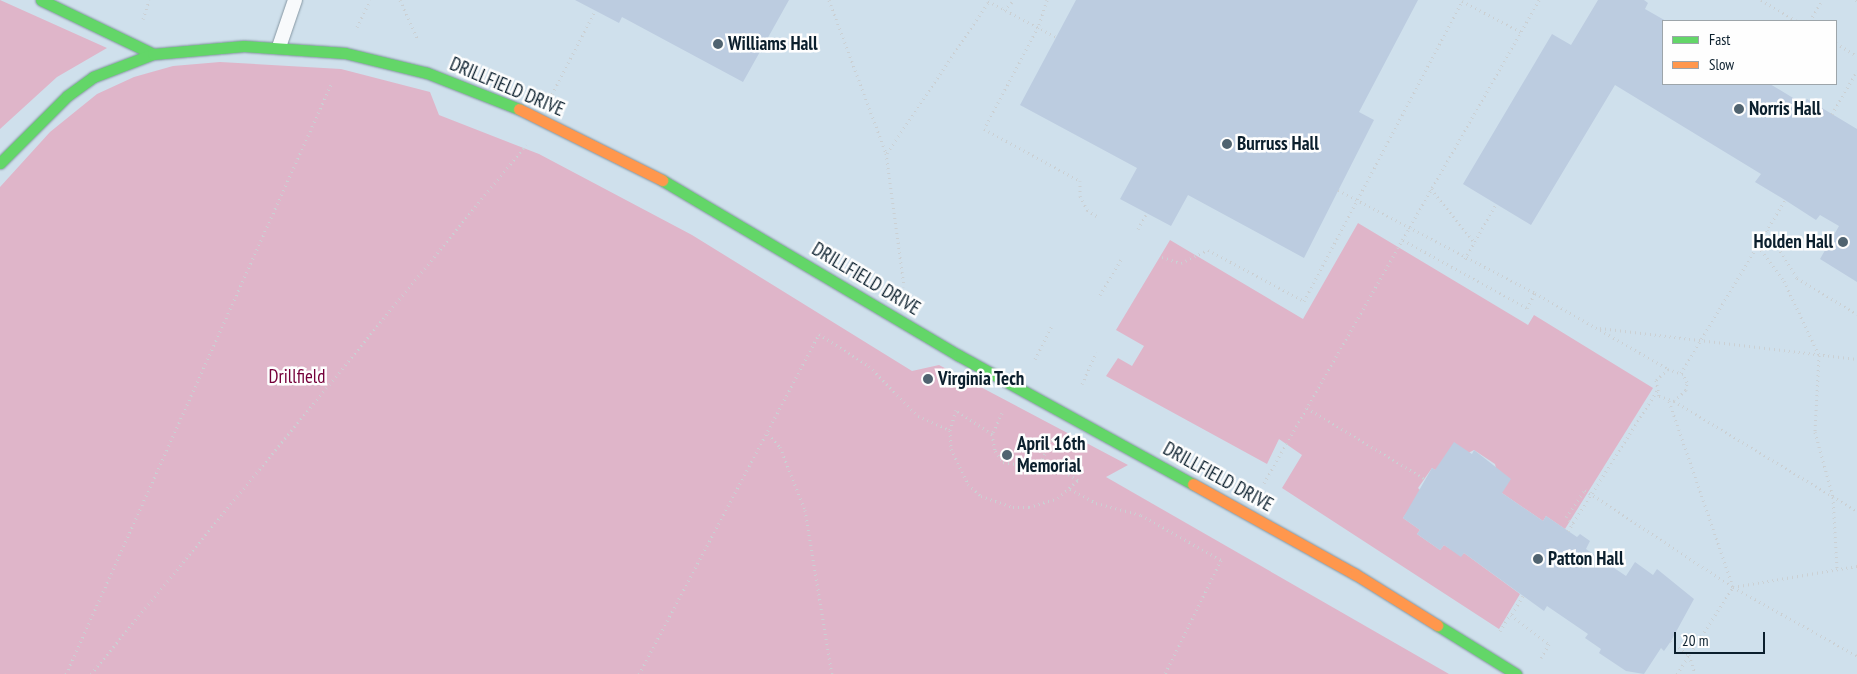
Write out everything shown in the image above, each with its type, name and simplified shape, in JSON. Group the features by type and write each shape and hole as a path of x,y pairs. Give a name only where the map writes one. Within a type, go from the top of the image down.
{"street":[{"path":"41,0 153,54"},
{"name":"DRILLFIELD DRIVE","path":"0,163 60,102 93,77 153,54 190,48 280,48 345,53 427,73 506,104 694,196 958,355 1347,569 1516,674"}],"lane":[{"path":"280,48 295,0"}],"path":[{"path":"355,30 370,0"},
{"path":"400,0 408,25 423,46"},
{"path":"829,0 886,153 904,287"},
{"path":"886,153 989,0 1004,10 1056,37"},
{"path":"1004,10 1014,0"},
{"path":"1047,0 1038,27 984,130 1080,181 1080,196 1087,210 1098,217"},
{"path":"1162,257 1181,263 1208,250 1304,301 1462,0 1521,32"},
{"path":"1264,483 1539,0"},
{"path":"1761,0 1795,20"},
{"path":"1811,20 1822,0"},
{"path":"552,94 595,11"},
{"path":"1837,44 1857,56"},
{"path":"1832,114 1857,71"},
{"path":"66,674 333,80"},
{"path":"91,674 532,136"},
{"path":"1431,189 1474,243"},
{"path":"1338,190 1465,259 1535,293 1668,369 1681,373"},
{"path":"1674,401 1686,390 1681,373 1704,338 1785,200"},
{"path":"1465,259 1496,204"},
{"path":"1138,229 1147,213"},
{"path":"1767,230 1797,278 1857,314"},
{"path":"1403,240 1527,308 1535,293"},
{"path":"1758,246 1784,281 1819,355 1815,432 1833,497 1837,569"},
{"path":"1100,295 1122,258"},
{"path":"1035,359 1052,326"},
{"path":"1597,328 1704,338 1857,359"},
{"path":"639,674 820,334 869,366 918,416 950,430"},
{"path":"1082,384 1096,352"},
{"path":"1568,531 1657,391 1656,380 1668,369"},
{"path":"1657,391 1669,400 1674,401 1857,511"},
{"path":"1669,400 1733,588"},
{"path":"1307,408 1425,478"},
{"path":"992,434 956,410 950,430 957,467 981,496 1013,507 1030,507 1058,498 1078,480 1042,459"},
{"path":"1002,413 992,434 995,451 1003,462 1029,466 1042,459 1052,442"},
{"path":"768,434 780,447 806,510 832,674"},
{"path":"1070,488 1096,503 1141,515 1221,560 1165,674"},
{"path":"1573,524 1566,517 1584,490 1733,588 1857,656"},
{"path":"1677,674 1733,588 1857,566"},
{"path":"1499,634 1523,596"},
{"path":"1510,615 1549,644 1539,660"},
{"path":"1671,640 1689,655 1696,674"}],"green space":[{"path":"0,0 107,48 57,77 0,129"},
{"name":"Drillfield","path":"220,62 341,69 430,92 439,115 539,154 692,235 912,371 939,365 1128,465 1106,477 1449,674 0,674 0,187 50,132 97,94 134,77 173,66"},
{"path":"1358,223 1528,325 1534,315 1653,388 1565,529 1546,516 1543,521 1502,493 1495,464 1474,450 1435,470 1432,468 1418,488 1421,491 1403,518 1420,530 1417,534 1440,550 1444,545 1461,556 1464,553 1520,594 1499,629 1282,488 1302,455 1279,439 1267,464 1106,376 1118,358 1132,366 1144,346 1116,330 1170,240 1303,319"}],"building":[{"name":"Williams Hall","path":"575,0 789,0 743,82 622,17 619,23"},
{"name":"Burruss Hall","path":"1076,0 1418,0 1359,112 1374,120 1304,258 1188,195 1171,226 1120,199 1137,168 1020,105"},
{"name":"Norris Hall","path":"1598,0 1644,0 1648,3 1645,9 1664,20 1662,20 1662,85 1772,85 1803,104 1807,99 1857,129 1857,282 1820,259 1839,226 1820,215 1816,220 1755,182 1761,174 1615,85 1531,225 1463,184 1552,34 1571,45"},
{"name":"Patton Hall","path":"1454,442 1472,454 1474,450 1511,479 1502,493 1543,521 1546,516 1577,537 1580,534 1590,541 1586,549 1626,576 1635,562 1653,575 1657,569 1694,599 1671,641 1664,651 1661,648 1644,674 1626,671 1599,653 1601,649 1585,638 1588,634 1547,606 1544,611 1464,553 1461,557 1444,545 1440,550 1417,534 1420,530 1403,518 1432,468 1435,470"}],"traffic: fast":[{"path":"41,0 153,54"},
{"path":"0,163 67,96 93,77 153,54 244,46 345,53 427,73 519,109"},
{"path":"662,180 958,355 1193,484"},
{"path":"1437,625 1516,674"}],"traffic: slow":[{"path":"519,109 662,180"},
{"path":"1193,484 1355,574 1437,625"}],"place":[{"name":"Williams Hall","path":"718,44"},
{"name":"Norris Hall","path":"1739,109"},
{"name":"Burruss Hall","path":"1227,144"},
{"name":"Holden Hall","path":"1843,242"},
{"name":"Virginia Tech","path":"928,379"},
{"name":"April 16th Memorial","path":"1007,455"},
{"name":"Patton Hall","path":"1538,559"}]}
